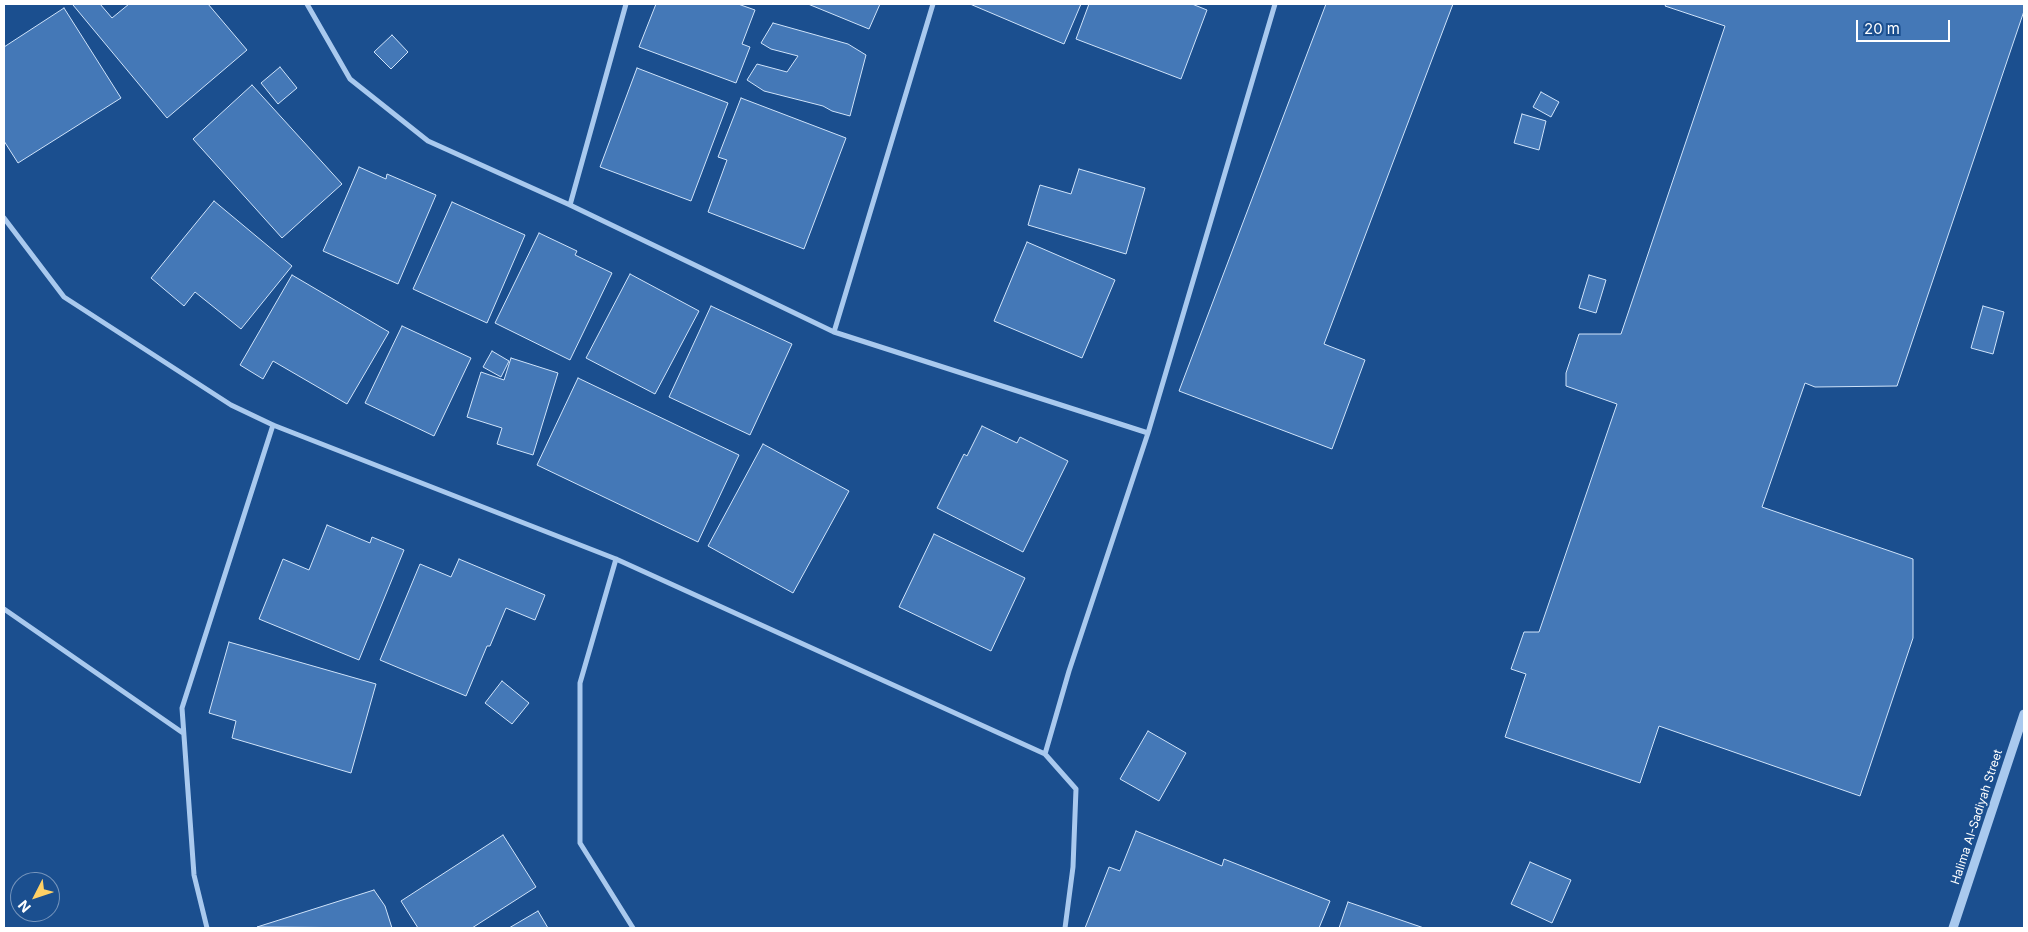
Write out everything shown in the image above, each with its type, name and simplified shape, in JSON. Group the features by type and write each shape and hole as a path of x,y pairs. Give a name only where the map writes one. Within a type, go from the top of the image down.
{"street":[{"path":"307,4 350,79 428,141 570,205 834,332 1148,433"},
{"path":"570,205 626,4"},
{"path":"834,332 933,4"},
{"path":"1045,754 1069,671 1148,433 1275,4"},
{"path":"4,218 64,297 231,406 273,425 616,559 1045,754 1076,789 1073,868 1064,928"},
{"path":"207,928 194,875 182,708 273,425"},
{"path":"616,559 580,683 580,843 633,928"},
{"path":"4,608 183,733"},
{"name":"Halima Al-Sadiyah Street","path":"1953,928 2024,714"}],"building":[{"path":"100,4 112,18 129,4 208,4 247,50 167,118 73,5"},
{"path":"656,4 738,4 755,10 742,44 750,47 736,83 639,47"},
{"path":"808,4 880,4 869,29"},
{"path":"970,4 1081,4 1064,44"},
{"path":"1089,4 1192,4 1207,10 1181,79 1076,39"},
{"path":"1326,4 1453,4 1324,344 1365,360 1332,449 1179,391"},
{"path":"1666,4 2024,4 2024,11 1897,386 1815,387 1805,383 1762,507 1913,559 1913,638 1860,796 1659,726 1640,783 1505,737 1526,674 1511,669 1524,632 1539,632 1617,404 1566,386 1566,373 1579,334 1621,334 1725,26 1665,6"},
{"path":"64,8 121,98 18,163 4,141 4,47"},
{"path":"773,23 848,44 866,55 850,116 832,111 823,106 764,91 747,80 757,64 787,72 798,56 771,49 761,43"},
{"path":"392,35 408,52 391,69 374,52"},
{"path":"280,67 297,88 278,104 261,83"},
{"path":"637,68 728,103 691,201 600,167"},
{"path":"252,85 342,184 282,238 193,139"},
{"path":"1541,92 1559,102 1551,117 1533,107"},
{"path":"741,98 846,138 804,249 708,212 727,160 718,157"},
{"path":"1522,114 1546,121 1539,150 1514,143"},
{"path":"359,167 386,179 387,174 436,195 398,284 323,251"},
{"path":"1079,169 1145,188 1126,254 1028,225 1040,185 1071,194"},
{"path":"214,201 292,266 241,329 195,292 184,306 151,278"},
{"path":"452,202 525,235 487,323 413,289"},
{"path":"539,233 577,251 575,255 612,273 570,360 495,323"},
{"path":"1027,242 1115,280 1082,358 994,321"},
{"path":"630,274 699,311 655,394 586,358"},
{"path":"292,275 389,332 347,404 273,361 263,379 240,365"},
{"path":"1589,275 1606,280 1596,313 1579,308"},
{"path":"711,306 792,344 750,435 669,397"},
{"path":"1983,306 2004,312 1993,354 1971,348"},
{"path":"402,326 471,358 434,436 365,403"},
{"path":"492,351 509,361 501,377 483,367"},
{"path":"511,358 558,373 533,455 497,444 502,428 467,417 481,372 504,380"},
{"path":"578,378 739,455 698,542 537,465"},
{"path":"982,426 1017,443 1020,437 1068,461 1023,552 937,508 964,454 967,456"},
{"path":"763,444 849,491 793,593 708,546"},
{"path":"327,525 370,543 372,537 404,550 359,660 259,619 283,559 309,570"},
{"path":"934,534 1025,578 991,651 899,607"},
{"path":"459,559 545,595 535,620 506,608 490,646 487,646 466,696 380,660 420,564 451,577"},
{"path":"229,642 376,684 351,773 232,738 236,721 209,713"},
{"path":"502,681 529,703 512,724 485,703"},
{"path":"1148,731 1186,753 1159,801 1120,779"},
{"path":"1136,831 1222,866 1224,859 1330,901 1319,928 1085,928 1109,867 1120,871"},
{"path":"503,835 536,887 472,928 418,928 401,901"},
{"path":"1530,862 1571,880 1552,923 1511,904"},
{"path":"374,890 385,906 392,928 257,927"},
{"path":"1348,902 1424,928 1339,928"},
{"path":"538,911 548,928 509,928"}]}
